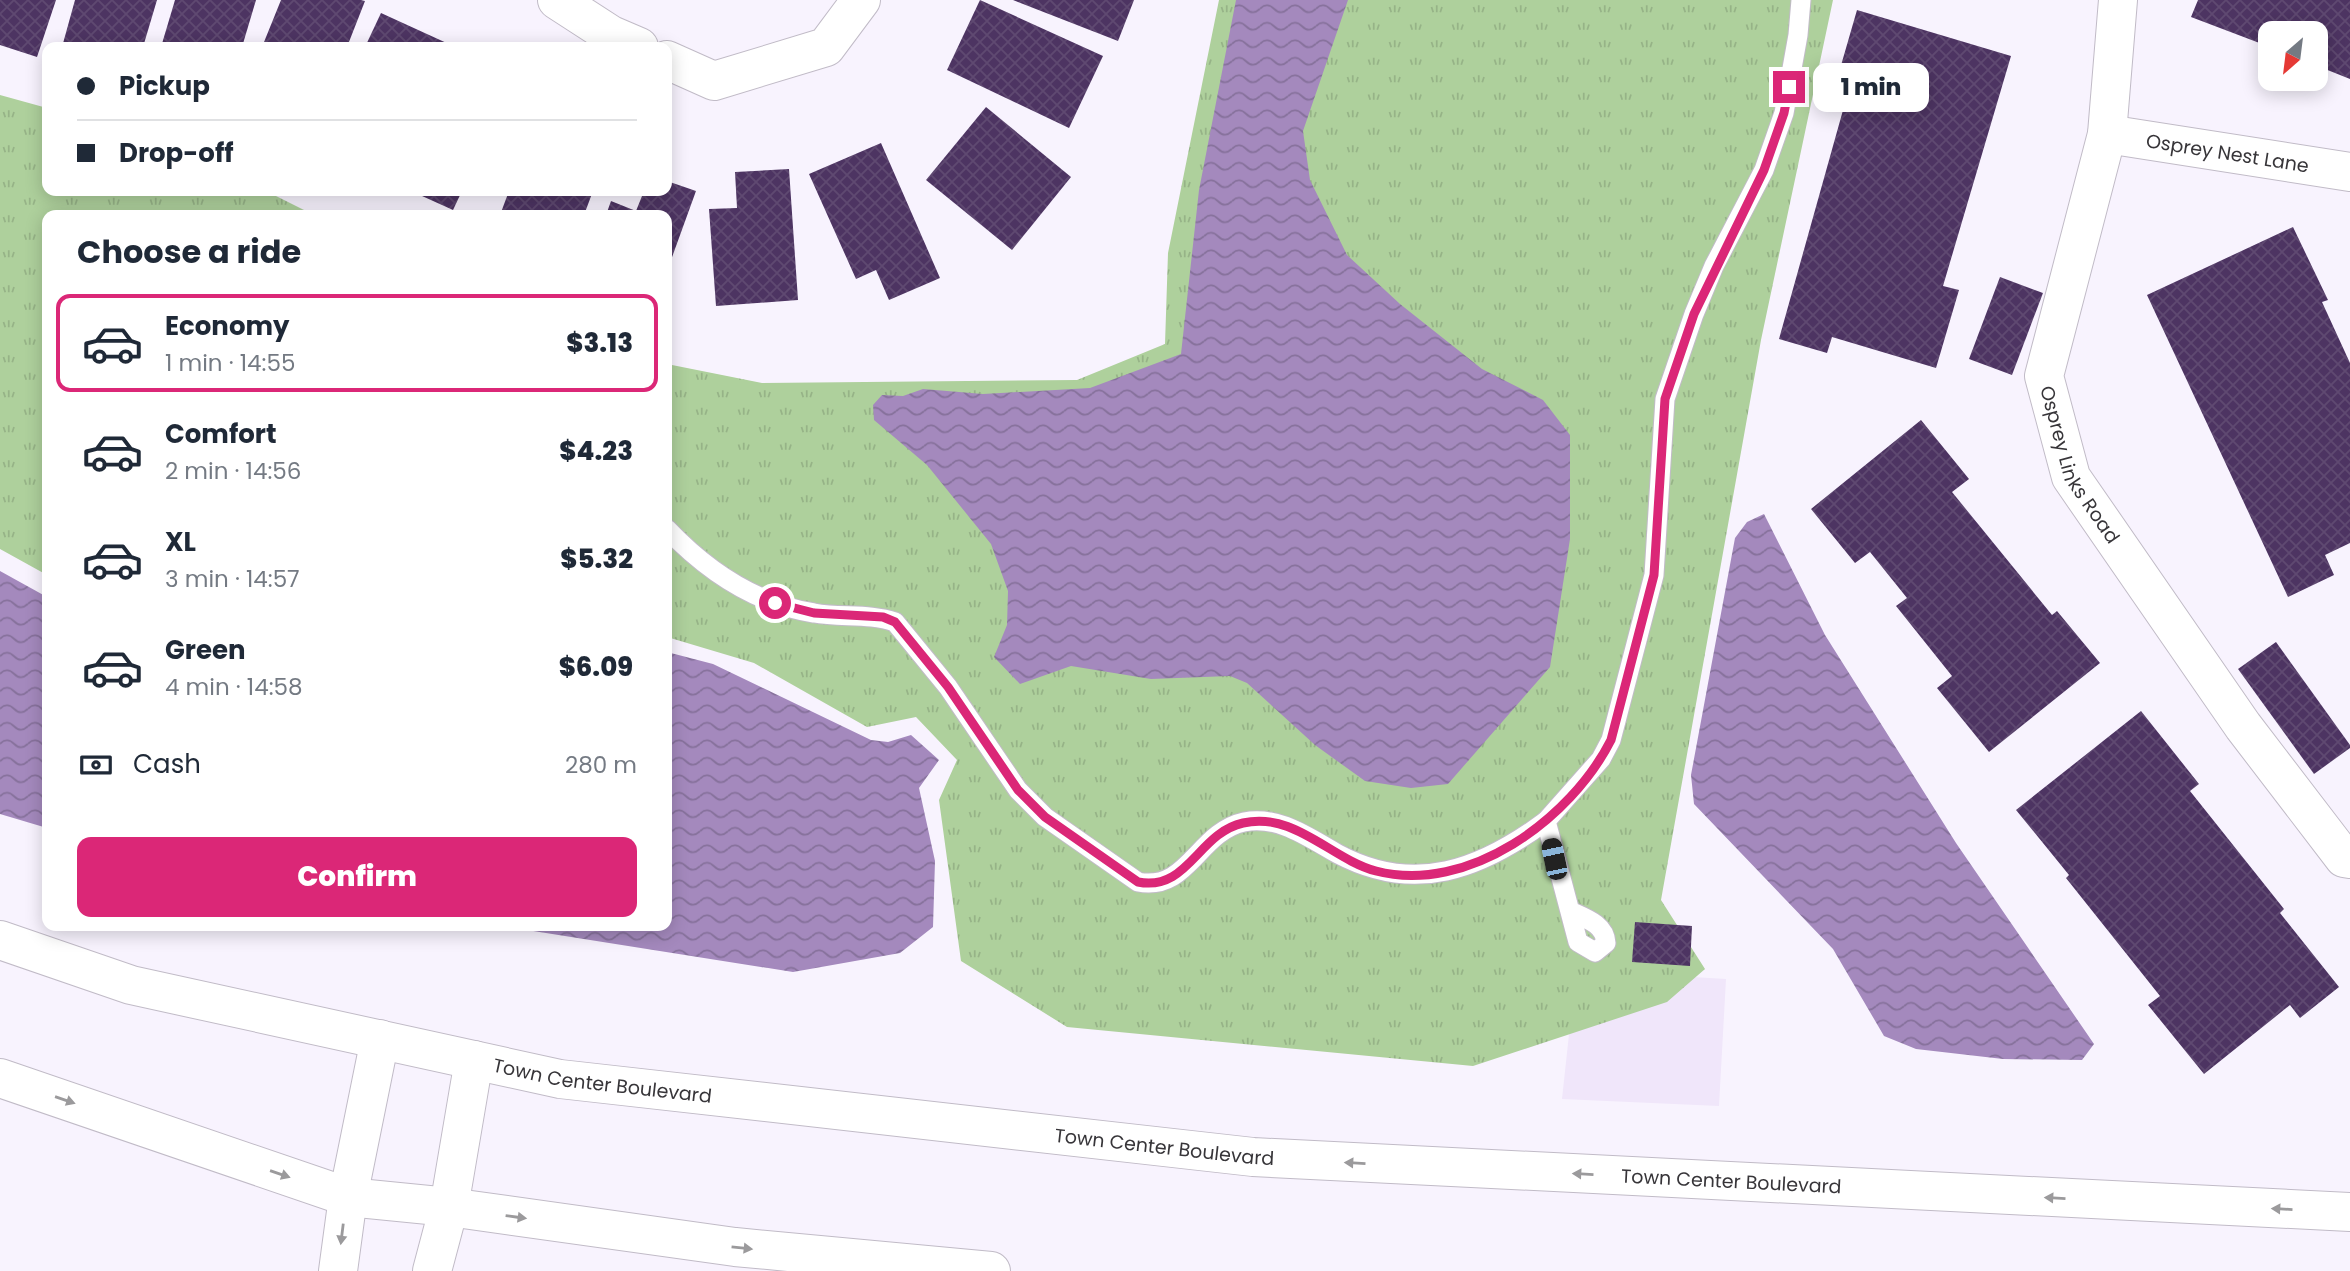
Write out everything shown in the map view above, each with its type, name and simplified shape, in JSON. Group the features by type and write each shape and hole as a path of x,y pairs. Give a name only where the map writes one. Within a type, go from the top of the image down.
{"main road":[{"path":"557,0 611,35 627,42"},
{"path":"672,62 714,81 813,51 825,47 861,0"},
{"name":"Osprey Links Road","path":"2118,0 2108,134 2044,376 2071,477 2243,726 2344,858 2350,859"},
{"name":"Osprey Nest Lane","path":"2108,134 2350,172"},
{"name":"Town Center Boulevard","path":"0,940 131,985 560,1079 1253,1157 2350,1212"},
{"path":"338,1271 348,1197 380,1039"},
{"path":"432,1271 449,1207 474,1060"},
{"path":"0,1078 348,1197 449,1207 735,1247 991,1271"}],"lane":[{"path":"672,534 697,559 734,586 775,603 814,613 883,617 895,622 948,687 1018,790 1045,817 1138,882 1154,885 1172,880 1216,834 1244,822 1271,822 1305,834 1375,871 1416,875 1464,866 1509,849 1546,821 1601,760 1611,740 1654,575 1665,399 1694,314 1764,170 1784,113 1798,36 1801,0"},
{"path":"1546,821 1570,911"}],"shaded area":[{"path":"1576,970 1726,979 1719,1106 1562,1099"}],"green space":[{"path":"1219,0 1833,0 1761,340 1661,900 1705,969 1667,1002 1473,1066 1067,1027 961,961 939,800 957,760 916,717 867,727 754,663 672,638 672,365 762,383 1077,380 1165,344 1168,253"},
{"path":"0,95 42,107 42,196 276,196 304,210 42,210 42,572 0,549"}],"water":[{"path":"1236,0 1348,0 1303,131 1310,180 1347,255 1400,304 1482,369 1543,400 1570,435 1570,539 1550,667 1448,784 1411,788 1365,781 1315,745 1247,683 1230,676 1151,679 1071,666 1020,684 994,657 1007,625 1008,591 991,544 927,465 874,420 873,405 882,395 903,396 923,389 983,394 1090,388 1181,354 1199,190"},
{"path":"1764,514 1825,635 1956,843 2094,1044 2082,1060 2003,1059 1916,1049 1884,1036 1833,949 1694,804 1691,775 1735,538 1747,522"},
{"path":"0,571 42,594 42,827 0,814"},
{"path":"672,653 713,664 871,740 888,742 911,735 939,760 919,788 935,861 933,927 900,953 793,972 533,931 672,931"}],"building":[{"path":"0,0 56,0 37,57 0,45"},
{"path":"75,0 157,0 144,42 63,42"},
{"path":"175,0 256,0 243,42 162,42"},
{"path":"281,0 365,1 349,42 264,42"},
{"path":"980,0 1103,56 1069,128 947,70"},
{"path":"1013,0 1134,0 1118,41"},
{"path":"2198,0 2350,0 2350,79 2328,70 2328,21 2258,21 2258,42 2191,17"},
{"path":"1857,10 2011,56 1943,286 1959,290 1936,368 1832,337 1827,353 1779,339 1845,103 1831,100"},
{"path":"381,13 444,42 367,42"},
{"path":"986,107 1071,177 1012,250 926,180"},
{"path":"881,143 940,278 889,300 876,270 856,279 809,174"},
{"path":"789,169 798,300 716,306 709,209 737,208 735,172"},
{"path":"672,183 696,191 672,257 672,210 636,210 642,196 672,196"},
{"path":"422,196 460,196 453,210"},
{"path":"507,196 591,196 586,210 502,210"},
{"path":"611,201 634,210 608,210"},
{"path":"2293,227 2328,300 2322,302 2350,363 2350,543 2325,555 2334,575 2288,597 2147,295"},
{"path":"2000,277 2043,293 2012,375 1969,359"},
{"path":"1921,420 1969,479 1952,492 2052,615 2057,611 2100,663 1989,752 1937,688 1952,676 1896,606 1907,598 1870,552 1855,563 1811,509"},
{"path":"2276,642 2350,745 2350,748 2314,774 2238,669"},
{"path":"2141,711 2199,784 2190,791 2284,909 2280,913 2339,987 2300,1018 2290,1005 2204,1074 2148,1005 2160,996 2066,878 2069,875 2016,810"},
{"path":"1635,922 1692,926 1690,966 1632,962"}],"route":[{"path":"775,603 814,613 883,617 895,622 948,687 1018,790 1045,817 1138,882 1154,885 1172,880 1216,834 1244,822 1271,822 1305,834 1375,871 1416,875 1464,866 1509,849 1546,821 1567,800 1601,760 1611,740 1654,575 1665,399 1694,314 1714,266 1764,170 1784,113 1789,87"}]}
